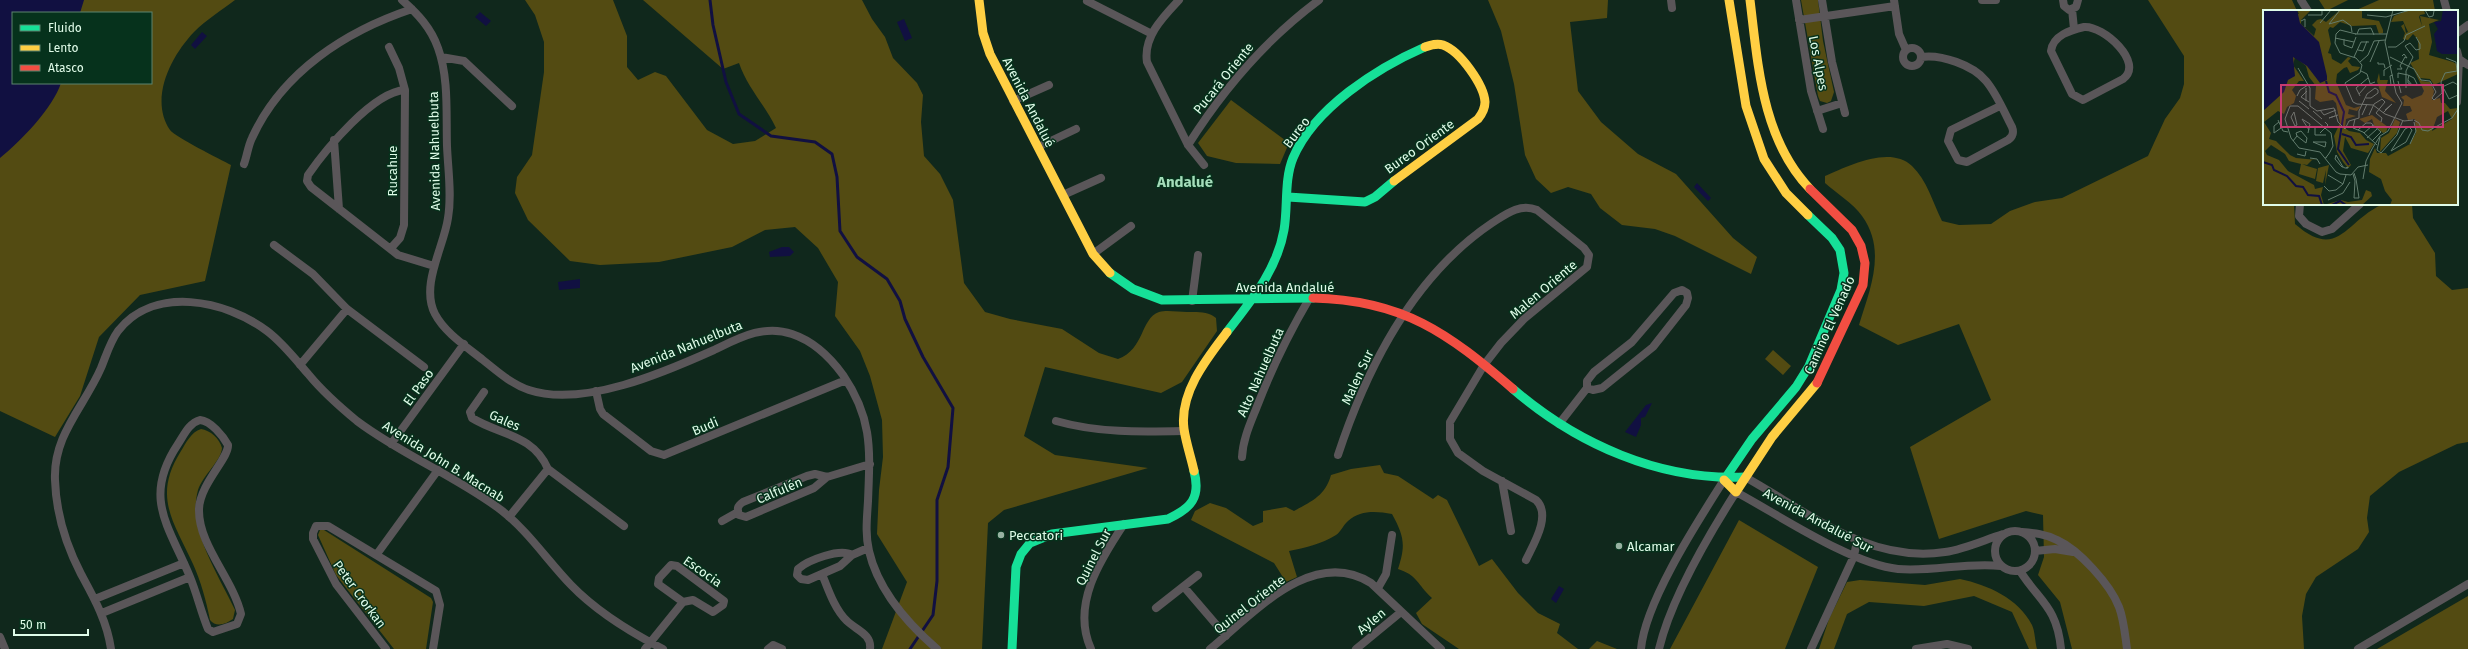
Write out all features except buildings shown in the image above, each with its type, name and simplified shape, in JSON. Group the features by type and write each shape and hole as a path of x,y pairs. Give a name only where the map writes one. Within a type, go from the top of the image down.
{"street":[{"name":"Avenida Nahuelbuta","path":"402,0 429,28 441,57 444,73 450,206 445,236 434,266 431,292 433,309 440,322 500,374 528,390 558,394 596,391 658,374 748,335 772,330 792,334 815,346 831,360 846,380 865,421 870,442 866,528 868,548 881,582 908,623 937,649"},
{"name":"Avenida Andalué","path":"979,0 986,43 1038,148 1094,254 1113,275 1137,292 1162,300 1192,301 1309,299 1355,302 1405,314 1442,333 1559,424 1600,446 1639,461 1724,480"},
{"path":"1179,0 1152,34 1146,48 1148,67 1188,144 1204,165"},
{"name":"Pucará Oriente","path":"1188,144 1216,103 1246,65 1275,35 1319,0"},
{"name":"Los Alpes","path":"1796,0 1817,111 1823,129"},
{"name":"Los Alpes","path":"1822,0 1824,16 1845,113"},
{"path":"1982,0 1996,0"},
{"path":"2063,0 2065,8 2072,9 2077,5 2078,0"},
{"path":"2301,0 2307,10"},
{"path":"2444,0 2447,10"},
{"path":"1087,1 1152,34"},
{"path":"1895,3 1899,34 1906,50 1903,58 1907,65 1913,67 1918,64 1921,57"},
{"name":"Los Alpes","path":"1799,20 1895,3"},
{"name":"Camino El Venado","path":"1659,649 1665,630 1692,571 1736,492 1772,437 1821,378 1858,298 1866,272 1865,257 1856,235 1842,216 1799,178 1784,154 1767,104 1740,5"},
{"name":"Camino El Venado","path":"1641,649 1647,625 1667,580 1724,480 1752,439 1796,387 1809,366 1839,296 1844,273 1840,250 1832,238 1786,193 1764,159 1746,106 1740,5"},
{"path":"244,164 251,139 257,127 289,81 349,37 378,21 412,9"},
{"path":"2072,9 2074,29"},
{"path":"2458,32 2468,25"},
{"path":"2088,26 2102,31 2122,51 2131,67 2129,74 2123,79 2083,100 2072,94 2051,51 2056,40 2074,29 2088,26"},
{"name":"Bureo","path":"1251,300 1278,254 1284,232 1288,197 1289,167 1296,152 1342,98 1368,78 1391,64 1432,45 1445,45"},
{"name":"Bureo Oriente","path":"1288,197 1355,203 1370,199 1413,165 1478,119 1484,107 1483,93 1466,66 1445,45"},
{"name":"Rucahue","path":"389,47 399,68 405,90 404,225 400,238 391,248"},
{"path":"1906,50 1914,48 1921,57 1944,58 1978,74 1989,85 2013,129 2011,138 1967,162 1956,158 1948,141 1951,130 2000,106"},
{"path":"2458,55 2468,64"},
{"path":"441,57 464,61 512,106"},
{"path":"1014,101 1049,85"},
{"path":"405,90 387,94 334,140 308,175 307,181 311,187 403,258 434,266"},
{"name":"Los Alpes","path":"1817,111 1842,103"},
{"path":"1038,148 1076,129"},
{"path":"334,140 339,209"},
{"path":"1063,195 1101,178"},
{"path":"2300,205 2299,216 2306,224 2322,232 2332,229 2359,205"},
{"name":"Malen Sur","path":"1338,455 1364,386 1405,314 1434,274 1459,249 1504,215 1524,207"},
{"name":"Malen Oriente","path":"1484,365 1510,332 1582,274 1589,264 1588,255 1584,248 1537,210 1524,207"},
{"path":"1094,254 1131,226"},
{"path":"274,245 313,274 347,310 424,367"},
{"path":"1192,301 1198,255"},
{"path":"1559,424 1587,388 1588,380 1594,372 1632,342 1674,293 1680,290 1686,291 1688,298 1686,305 1653,347 1602,388 1593,390 1587,388"},
{"name":"Alto Nahuelbuta","path":"1242,457 1246,433 1266,383 1288,337 1309,299"},
{"path":"1223,300 1232,310 1234,324"},
{"path":"1012,649 1015,573 1018,561 1026,548 1046,535 1175,517 1189,509 1194,502 1197,493 1197,480 1183,431 1184,410 1189,392 1202,369 1251,300"},
{"name":"Avenida John B. Macnab","path":"111,649 102,614 71,553 58,507 55,472 63,435 96,380 114,338 125,323 143,311 163,303 185,301 206,305 240,316 259,325 276,339 346,412 391,444 438,470 486,500 509,517 584,597 648,646 663,649"},
{"path":"300,365 347,310"},
{"name":"El Paso","path":"391,444 464,344"},
{"path":"1484,365 1452,417 1449,434 1452,444 1458,453 1502,481 1536,500 1542,509 1541,523 1526,560"},
{"name":"Budi","path":"596,391 600,409 603,414 651,451 664,455 846,380"},
{"name":"Gales","path":"484,392 470,412 472,418 520,440 540,455 548,468 624,526"},
{"path":"202,420 222,436 228,445 226,454 204,490 201,499 200,519 207,539 238,604 241,614 239,622 217,632 210,631 184,563 164,524 160,506 160,487 164,470 176,447 191,425 202,420"},
{"path":"1056,421 1082,427 1119,432 1183,431"},
{"name":"Calfulén","path":"827,477 815,474 806,476 742,502 738,506 739,515 746,516 814,488 827,477 870,464"},
{"path":"509,517 548,468"},
{"path":"377,554 438,470"},
{"path":"1724,480 1745,477 1857,541 1886,550 1920,554 1957,549 2014,531 2051,537 2074,552 2099,576 2114,597 2123,619 2127,649"},
{"name":"Avenida Andalué Sur","path":"1724,480 1736,492 1854,556 1872,563 1898,569 1930,570 1972,565 2001,566"},
{"path":"1502,481 1511,531"},
{"name":"Calfulén","path":"722,521 738,512"},
{"name":"Quinel Sur","path":"1091,649 1085,626 1087,595 1095,574 1124,524"},
{"name":"Peter Crorkan","path":"386,649 328,571 313,539 314,529 319,525 325,525 377,554 432,588 438,596 440,609 433,649"},
{"path":"2003,534 1997,541 1994,550 1996,559 2001,566 2012,571 2020,571 2031,564 2035,551 2031,539 2022,532"},
{"path":"1378,588 1386,574 1392,535"},
{"path":"1811,649 1854,556 1857,541"},
{"path":"852,555 838,552 806,564 797,572 798,578 804,580 822,574 840,566 852,555 868,548"},
{"path":"2035,551 2055,549 2074,552"},
{"path":"95,599 184,563"},
{"name":"Escocia","path":"671,565 677,566 724,601 723,605 713,612 693,600 683,602 658,584 658,578 671,565"},
{"name":"Quinel Oriente","path":"1210,649 1280,592 1300,580 1315,574 1335,571 1350,573 1365,579 1378,588 1401,612 1441,649"},
{"path":"2020,571 2051,610 2057,623 2061,649"},
{"path":"822,574 841,615 865,634 869,641 870,649"},
{"path":"1156,608 1198,575"},
{"path":"102,614 190,577"},
{"path":"2358,649 2468,584"},
{"path":"1184,586 1226,636"},
{"path":"648,646 683,602"},
{"name":"Aylen","path":"1356,649 1401,612"},
{"path":"0,637 5,649"},
{"path":"768,649 773,644 782,649"},
{"path":"1916,649 1946,644 1968,649"}],"shaded area":[{"path":"0,0 235,0 204,23 186,42 171,65 162,92 164,118 170,130 189,143 231,165 205,281 140,295 99,337 80,396 55,437 0,411"},
{"path":"0,0 84,0 80,12 12,12 12,84 61,84 51,103 35,124 0,158"},
{"path":"525,0 613,0 627,36 627,67 638,80 655,72 666,76 707,130 733,144 755,141 776,128 751,88 739,63 723,69 643,0 862,0 872,19 885,37 893,58 917,83 923,95 921,122 924,156 940,174 953,200 964,283 985,312 1010,319 1062,329 1099,353 1118,359 1127,354 1133,348 1138,342 1148,321 1159,312 1202,312 1210,314 1216,318 1217,331 1182,382 1161,393 1045,367 1024,436 1055,455 1148,468 1004,510 988,523 982,649 882,649 907,582 877,534 879,490 883,457 882,420 870,376 860,351 835,316 838,282 818,248 795,227 765,230 732,247 659,262 600,265 570,261 528,220 515,193 517,177 532,155 544,72 544,42 535,15"},
{"path":"1488,0 1608,0 1607,18 1570,22 1578,91 1601,122 1638,154 1676,174 1733,238 1757,257 1751,274 1675,236 1655,229 1622,225 1600,208 1591,194 1568,187 1551,193 1536,179 1525,155 1514,84 1501,31"},
{"path":"1801,0 1818,0 1823,41 1834,92 1831,101 1827,103 1820,101 1818,96"},
{"path":"2148,0 2292,0 2297,10 2263,10 2263,205 2294,205 2295,224 2310,235 2322,239 2332,239 2341,235 2369,212 2381,205 2412,205 2413,218 2435,253 2436,276 2452,290 2468,288 2468,442 2457,444 2399,472 2370,496 2367,518 2369,532 2358,549 2316,577 2306,594 2302,616 2304,649 2072,649 2060,602 2038,575 2044,557 2043,515 2026,511 1939,539 1910,447 1991,400 1959,324 1898,345 1859,325 1868,298 1874,270 1874,242 1870,229 1858,211 1825,183 1825,176 1845,167 1869,159 1892,157 1903,160 1912,166 1922,178 1942,221 1959,225 1991,224 2010,211 2035,202 2062,198 2148,156 2165,119 2180,98 2184,84 2184,56"},
{"path":"2319,0 2348,0 2328,10 2325,10"},
{"path":"2379,0 2433,0 2435,10 2356,10"},
{"path":"480,12 491,21 486,26 475,17"},
{"path":"904,19 912,38 905,41 897,22"},
{"path":"202,32 207,36 195,49 191,45"},
{"path":"1231,100 1289,143 1280,164 1236,163 1207,156 1198,143"},
{"path":"1697,183 1711,198 1708,201 1694,187"},
{"path":"782,247 789,247 794,252 790,256 770,257 769,252"},
{"path":"580,279 580,288 559,290 558,282"},
{"path":"1773,350 1791,366 1783,375 1765,359"},
{"path":"1652,403 1645,417 1641,418 1641,425 1636,437 1625,432 1646,405"},
{"path":"201,429 208,431 214,436 219,441 222,448 219,458 200,484 196,505 197,520 206,552 235,610 233,619 218,625 210,620 201,584 173,522 167,496 168,482 172,467 189,438 197,430"},
{"path":"1380,465 1384,473 1398,476 1433,499 1438,495 1447,500 1479,566 1492,559 1518,593 1538,613 1560,624 1557,633 1578,649 1459,649 1422,624 1416,613 1432,598 1413,577 1398,569 1403,547 1399,528 1392,514 1380,512 1363,513 1353,517 1345,524 1338,534 1325,541 1289,551 1297,577 1286,582 1274,563 1191,520 1195,511 1210,503 1226,508 1253,526 1263,522 1263,511 1286,507 1294,511 1312,501 1325,488 1331,475 1351,469"},
{"path":"1739,520 1818,567 1785,649 1670,649"},
{"path":"320,530 324,530 431,598 433,602 426,649 394,649 336,575 318,535"},
{"path":"1960,579 1991,589 2001,594 2019,607 2032,625 2037,649 2029,649 2012,612 1974,596 1924,606 1869,602 1847,614 1834,649 1819,649 1829,619 1847,582 1860,580 1925,585"},
{"path":"1559,586 1564,589 1556,603 1551,599"},
{"path":"2468,596 2468,649 2377,649"},
{"path":"1597,641 1617,649 1589,649"}],"waterway":[{"path":"710,0 713,25 726,82 739,114 771,136 815,142 832,154 837,177 840,231 857,257 887,279 900,301 905,319 923,357 953,408 948,467 937,500 937,581 933,615 910,649"}],"traffic: fast":[{"path":"1227,332 1254,297 1276,258 1281,245 1284,230 1287,184 1290,166 1303,140 1331,106 1349,92 1387,66 1425,47"},
{"path":"1288,197 1365,202 1375,197 1394,181"},
{"path":"1724,480 1752,439 1796,387 1809,366 1841,290 1844,273 1840,250 1832,238 1808,215"},
{"path":"1110,273 1133,289 1162,300 1313,298"},
{"path":"1513,389 1564,427 1621,455 1682,473 1713,477 1745,477"},
{"path":"1012,649 1016,567 1021,554 1030,543 1052,534 1168,519 1183,511 1192,501 1196,488 1194,471"}],"traffic: slow":[{"path":"979,0 983,33 990,54 1093,254 1110,273"},
{"path":"1729,0 1746,106 1764,159 1786,193 1808,215"},
{"path":"1750,0 1760,75 1772,124 1782,148 1794,169 1810,189"},
{"path":"1394,181 1478,119 1484,107 1484,95 1476,78 1457,54 1450,48 1441,44 1434,44 1425,47"},
{"path":"1194,471 1184,429 1186,402 1190,389 1203,365 1227,332"},
{"path":"1724,480 1736,492 1772,437 1817,383"}],"traffic: jam":[{"path":"1810,189 1852,230 1861,246 1865,263 1863,285 1817,383"},
{"path":"1313,298 1345,300 1373,305 1399,313 1422,323 1467,351 1513,389"}],"place":[{"name":"Peccatori","path":"1001,535"},
{"name":"Alcamar","path":"1619,546"}],"district":[{"name":"Andalué","path":"1185,182"}]}
